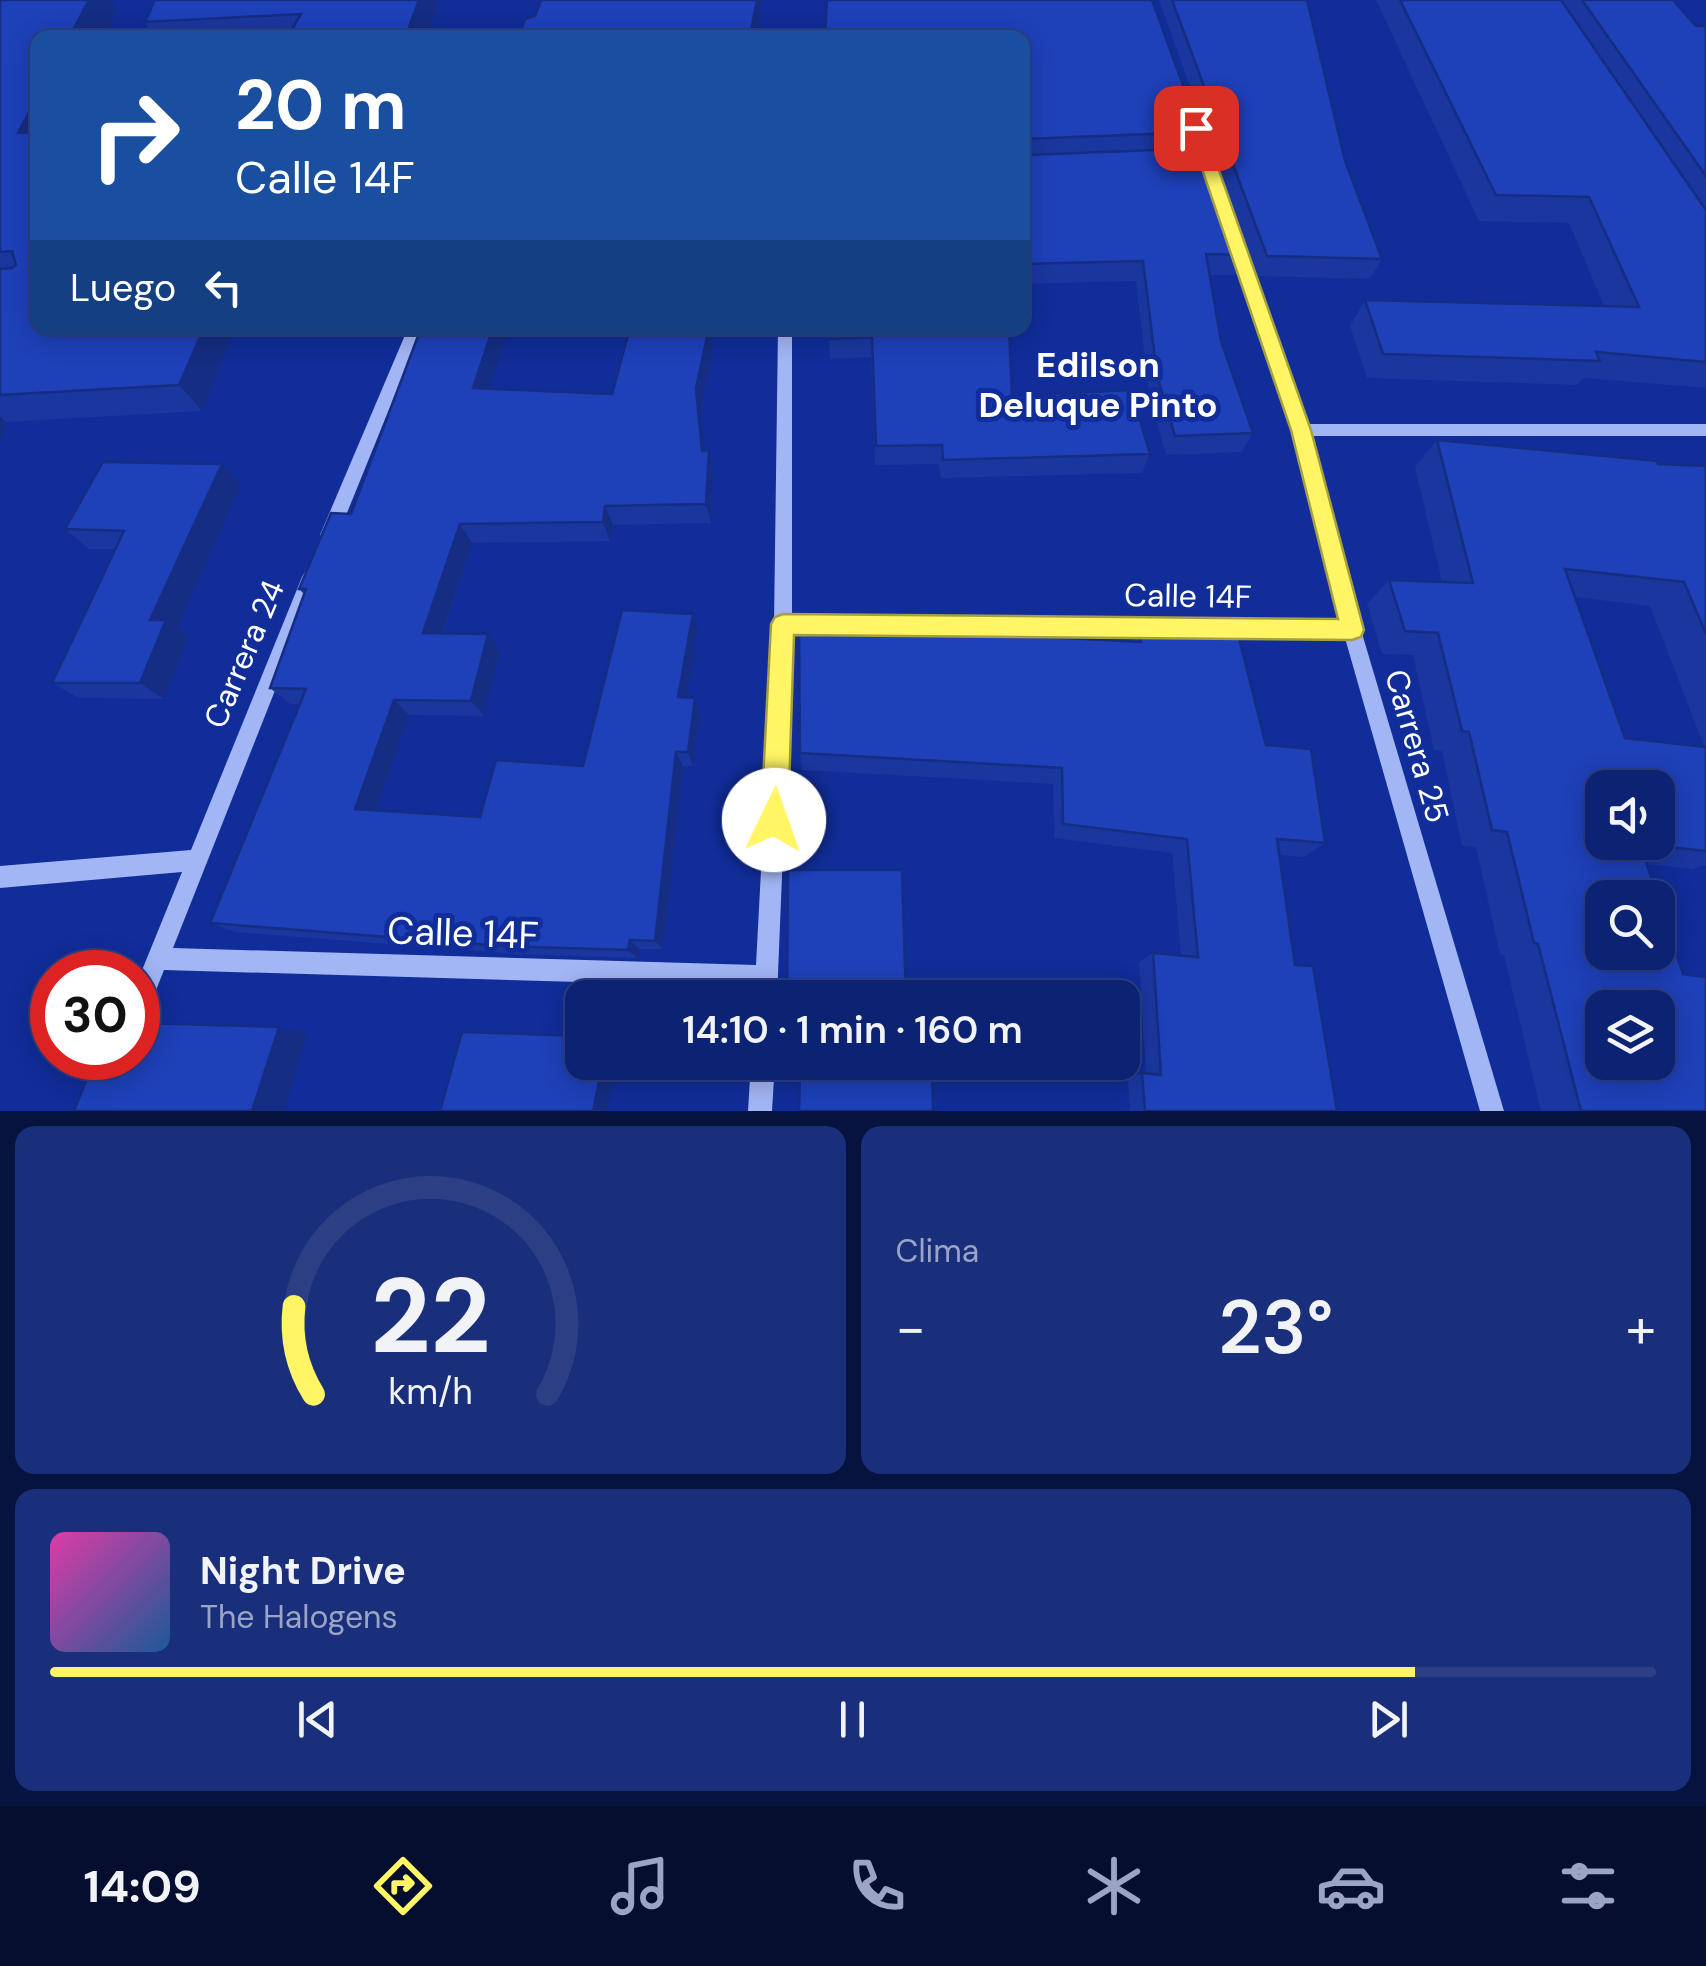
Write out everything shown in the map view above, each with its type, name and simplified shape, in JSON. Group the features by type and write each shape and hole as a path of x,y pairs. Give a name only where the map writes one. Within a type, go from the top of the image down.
{"street":[{"name":"Carrera 25","path":"1227,214 1301,430 1352,630 1492,1111"},
{"name":"Carrera 24","path":"160,951 412,335"},
{"path":"766,980 783,624 785,335"},
{"path":"1301,430 1706,430"},
{"name":"Calle 14F","path":"783,624 1352,630"},
{"path":"0,877 194,860"},
{"name":"Calle 14F","path":"160,959 614,980"},
{"path":"760,1111 761,1080"}],"building":[{"path":"0,0 89,0 73,30 30,30 30,111 18,133 30,132 30,335 201,335 179,385 0,395 0,269 16,265 12,251 0,252"},
{"path":"155,0 419,0 408,30 292,30 301,14 145,22"},
{"path":"541,0 757,0 751,30 521,30 525,19 535,16"},
{"path":"827,0 1152,0 1200,132 1030,139 1030,30 825,30"},
{"path":"1172,0 1307,0 1345,161 1382,259 1267,256"},
{"path":"1400,0 1561,0 1706,210 1706,362 1596,352 1600,361 1383,354 1365,300 1639,307 1589,197 1496,195"},
{"path":"1582,0 1673,0 1696,26 1706,26 1706,176"},
{"path":"1206,148 1244,255 1206,254 1221,341 1253,433 1175,436 1157,375 1143,261 1030,264 1030,155"},
{"path":"418,335 491,335 473,388 612,394 628,335 707,335 696,388 702,451 709,450 706,504 605,506 603,522 460,524 423,633 488,634 471,701 394,700 355,809 480,817 496,760 583,766 622,610 693,614 678,697 695,698 688,752 676,752 655,941 630,940 628,950 501,946 210,923 306,689 270,688 306,589 299,589 331,513 351,514"},
{"path":"830,335 1009,335 1012,396 1131,390 1150,454 943,460 942,445 876,446 872,337 830,339"},
{"path":"1437,440 1706,466 1706,634 1684,582 1565,569 1625,738 1706,747 1706,851 1675,848 1675,770 1585,770 1585,860 1645,860 1652,880 1585,880 1585,970 1675,970 1675,950 1683,974 1706,977 1706,1111 1581,1111 1507,832 1492,830 1469,732 1462,731 1438,633 1405,631 1389,580 1473,583"},
{"path":"103,462 222,464 150,620 166,620 140,683 52,683 124,531 65,529"},
{"path":"874,628 1141,642 1138,630 1237,630 1266,745 1311,749 1325,843 1277,839 1295,965 1313,966 1337,1111 1145,1111 1142,1073 1161,1075 1153,953 1198,957 1187,839 1063,824 1062,768 800,753 799,631"},
{"path":"788,870 902,870 905,980 787,980"},
{"path":"160,1024 279,1027 252,1111 74,1111 86,1080 160,1080"},
{"path":"462,1032 565,1035 565,1080 599,1080 593,1111 440,1111"},
{"path":"800,1080 932,1080 933,1111 799,1111"}],"district":[{"name":"Edilson Deluque Pinto","path":"1098,385"}],"route":[{"path":"774,820 783,624 1352,630 1301,430 1196,128"}]}
